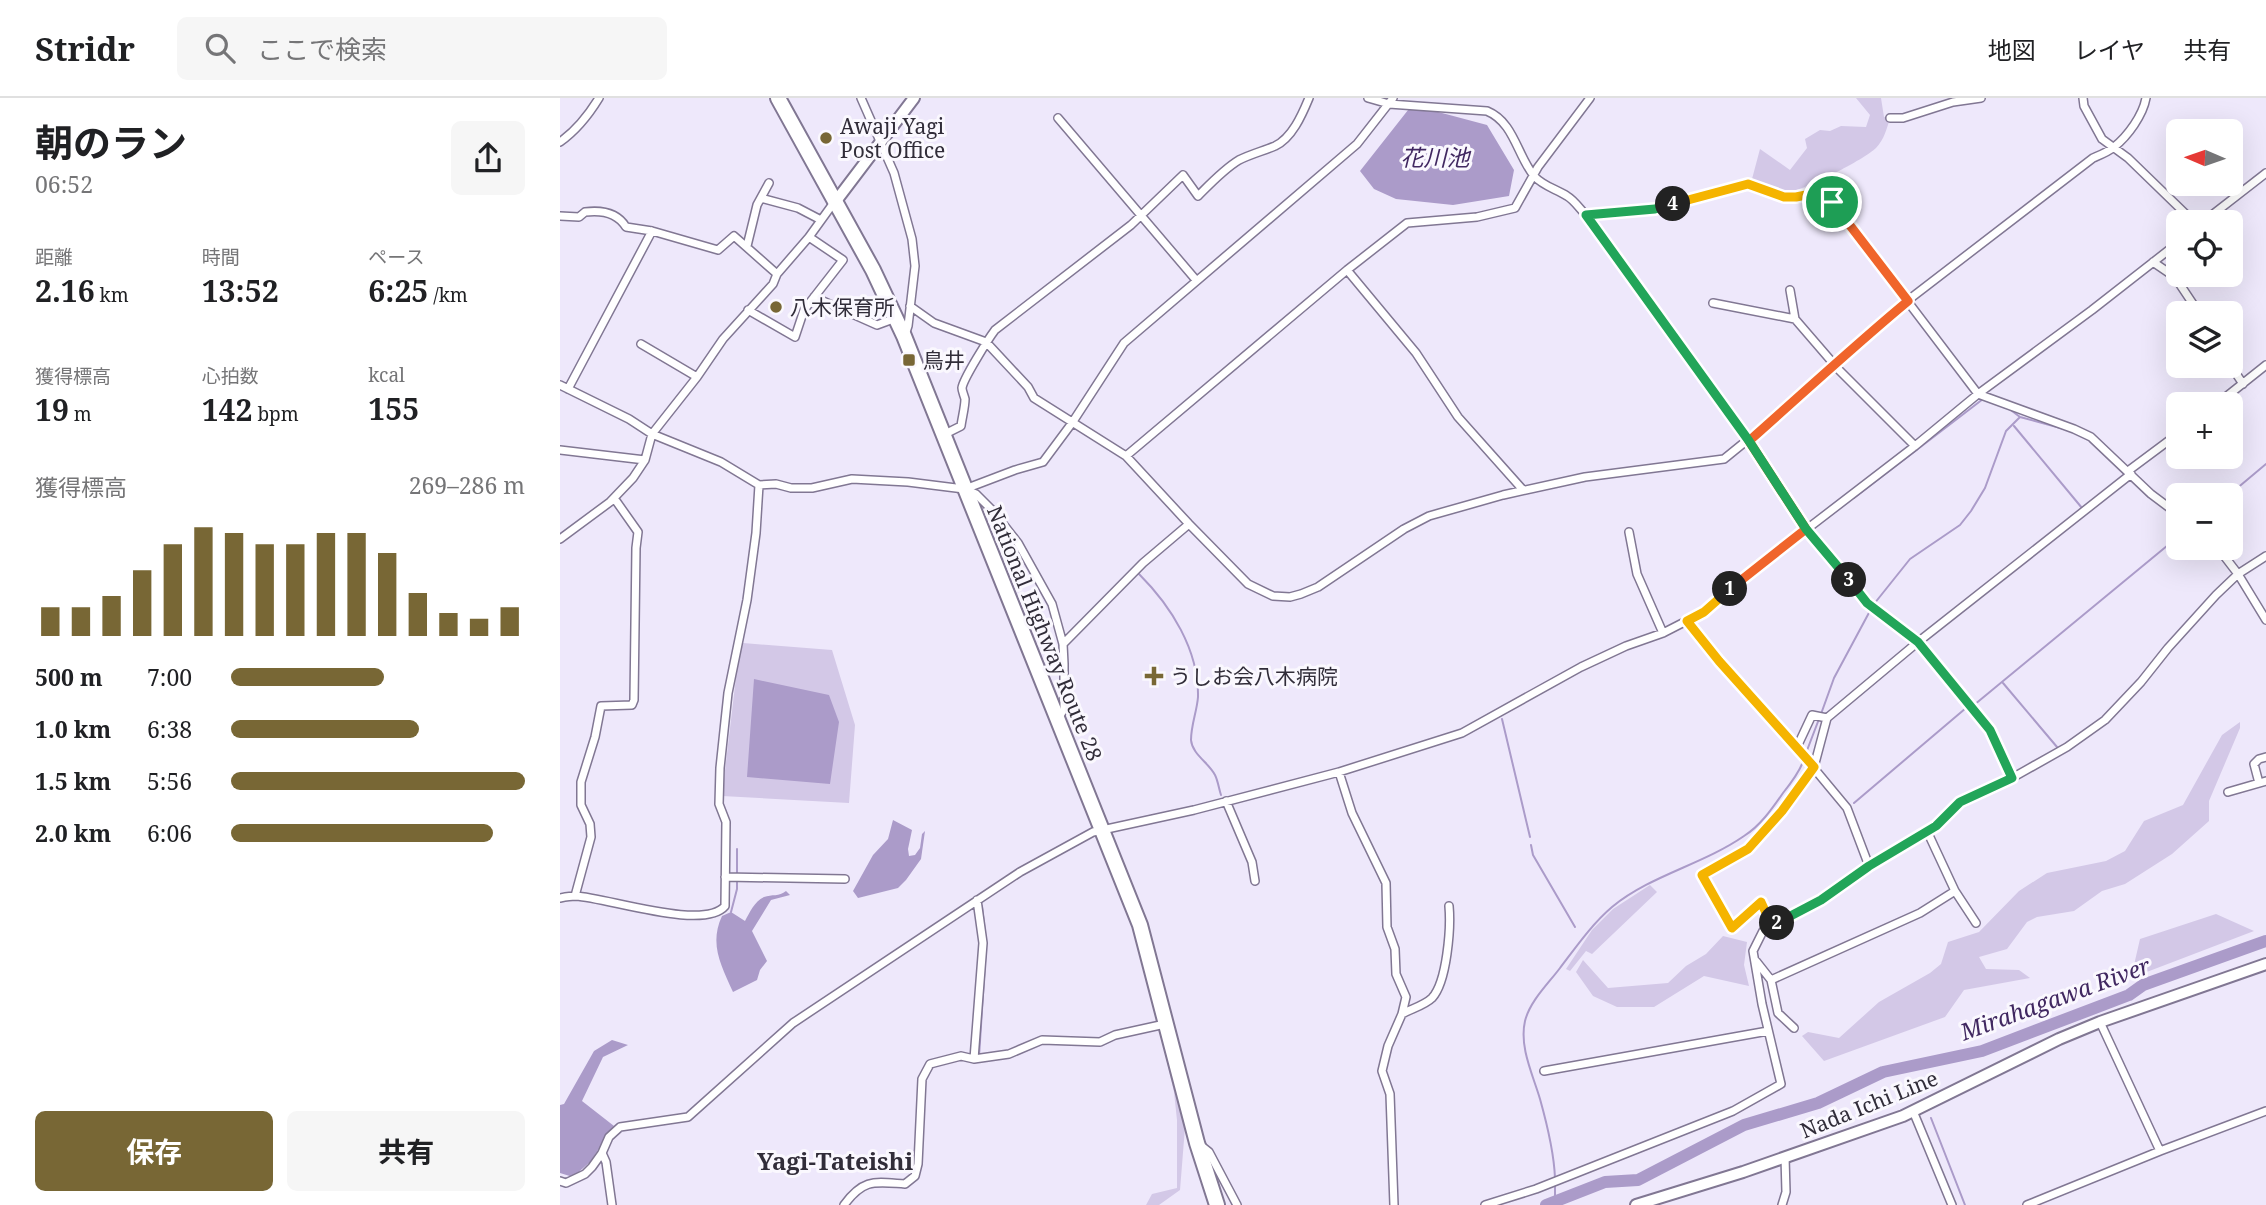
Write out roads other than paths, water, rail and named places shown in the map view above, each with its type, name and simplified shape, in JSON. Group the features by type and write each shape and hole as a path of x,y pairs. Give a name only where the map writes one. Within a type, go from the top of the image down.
{"highway":[{"name":"National Highway Route 28","path":"778,98 873,270 904,336 1103,831 1140,925 1197,1143 1217,1205"}],"main road":[{"path":"836,201 914,98"},
{"name":"Nada Ichi Line","path":"1636,1205 1743,1172 1913,1111 2059,1039 2266,964"}],"street":[{"path":"560,141 573,133 588,117 599,98"},
{"path":"861,98 894,173 912,239 915,266 908,326 904,336"},
{"path":"943,435 961,426 965,401 962,387 986,342 996,330 1142,216 1183,175 1198,196 1234,164 1279,145 1302,114 1309,98"},
{"path":"1368,98 1487,111 1498,115 1533,175 1542,183 1570,197 1586,215 1749,441 1806,529 1867,603 1918,642 1990,730 2012,778"},
{"path":"1126,456 1406,223 1477,217 1515,208 1533,175 1590,98"},
{"path":"1890,118 1903,118 1953,102 1981,98"},
{"path":"2083,98 2084,106 2102,139 2128,158 2182,210"},
{"path":"910,306 934,323 986,342 1028,387 1034,398 1126,456 1248,584 1273,596 1290,597 1318,587 1404,529 1429,516 1523,490 1600,474 1724,459 1749,441 1807,391 1833,364 1908,301 2093,158 2113,149 2133,126 2145,106 2146,98"},
{"path":"964,489 1043,462 1124,343 1357,144 1391,101"},
{"path":"1058,118 1196,280"},
{"path":"2218,210 2266,173"},
{"path":"747,246 757,205 769,183"},
{"path":"1586,215 1655,209 1748,184 1784,197 1826,194 1978,394 2091,437 2166,504"},
{"path":"761,198 798,208 821,220"},
{"path":"560,539 614,498 633,478 645,460 652,434 698,377 723,339 773,284 777,274 836,201"},
{"path":"560,216 579,217 584,212 602,210 622,219 626,227 652,231 718,250 734,236 777,274"},
{"path":"652,231 564,387 629,419 652,434 721,462 759,485 812,488 852,479 908,482 964,489 975,494 993,511 1018,543 1052,604 1062,644 1064,709 1058,719"},
{"path":"748,310 795,337 804,310 843,260 809,237"},
{"path":"560,1181 566,1183 585,1174 602,1153 609,1137 620,1127 688,1118 793,1023 1020,872 1093,832 1339,772 1462,733 1581,667 1626,646 1663,633 1704,612 1738,582 1978,394 2166,252"},
{"path":"2153,262 2175,277 2191,301"},
{"path":"1347,270 1416,353 1458,417 1523,490"},
{"path":"1790,290 1795,318 1833,364 1915,446"},
{"path":"814,297 877,325 896,318"},
{"path":"1713,303 1795,318"},
{"path":"640,344 698,377"},
{"path":"2233,392 2266,365"},
{"path":"2239,378 2243,384"},
{"path":"1772,926 1761,902 1732,928 1702,875 1748,849 1782,811 1813,766 1827,718 2166,443"},
{"path":"560,450 645,460"},
{"path":"560,898 575,896 666,913 703,915 721,911 725,906 726,822 719,804 720,768 728,693 747,600 759,485"},
{"path":"575,896 591,837 590,824 580,804 581,782 595,737 598,711 601,706 632,705 634,700 638,532 614,498"},
{"path":"1062,644 1143,563 1189,524"},
{"path":"1629,532 1637,574 1663,633"},
{"path":"1485,1205 1551,1183 1733,1111 1781,1084 1753,951 1763,931 1821,900 1869,866 1936,826 1960,802 2012,778 2067,747 2105,720 2238,574 2266,556"},
{"path":"2227,560 2266,620"},
{"path":"1687,621 1847,808 1869,866"},
{"path":"1798,748 1812,715 1827,718"},
{"path":"2228,792 2262,782 2254,764 2266,757"},
{"path":"1339,772 1352,813 1385,883 1387,927 1395,949 1396,974 1406,997 1382,1071 1390,1094 1394,1205"},
{"path":"1226,801 1252,862 1255,881"},
{"path":"1927,831 1955,891 1976,923"},
{"path":"725,877 845,879"},
{"path":"1771,979 1920,913 1955,891"},
{"path":"974,1059 983,943 977,900"},
{"path":"1402,1014 1432,998 1444,973 1449,906"},
{"path":"1754,958 1771,979 1778,1013 1794,1028"},
{"path":"2100,1022 2160,1151"},
{"path":"844,1205 853,1192 868,1183 905,1184 915,1177 922,1079 930,1064 961,1056 974,1059 1009,1054 1042,1040 1100,1042 1115,1035 1165,1024"},
{"path":"1544,1071 1768,1031"},
{"path":"1913,1111 1952,1205"},
{"path":"2027,1205 2266,1111"},
{"path":"1197,1143 1209,1152 1237,1205"},
{"path":"602,1153 606,1162 612,1205"},
{"path":"1782,1205 1786,1192 1785,1157"}],"water":[{"name":"花川池","path":"1412,105 1487,125 1514,170 1509,196 1453,205 1396,199 1374,189 1360,171"},
{"path":"754,679 829,695 839,722 830,784 747,777"},
{"path":"893,820 912,830 909,856 915,855 920,848 925,831 921,859 898,888 858,898 853,891 873,855 888,839"},
{"path":"786,891 790,895 771,900 752,931 767,961 757,980 733,992 718,954 718,926 722,916 731,912 745,921 761,899"},
{"path":"612,1040 628,1045 603,1057 582,1101 614,1126 590,1162 573,1177 560,1173 560,1105 564,1104 594,1051"}],"waterway":[{"path":"1854,498 1983,399"},
{"path":"2008,408 2020,417 2064,429"},
{"path":"1874,604 1910,559 1960,525 1971,511 1985,488 2006,431 2020,417"},
{"path":"2014,426 2082,508"},
{"path":"2243,483 2266,464"},
{"path":"1974,705 2166,547"},
{"path":"1139,574 1172,615 1194,662 1198,697 1191,734 1192,745 1215,775 1221,795"},
{"path":"1821,714 1834,678 1871,609"},
{"path":"2003,683 2057,747"},
{"path":"1854,803 1966,708"},
{"path":"1502,719 1530,837"},
{"path":"1806,753 1819,719"},
{"path":"1555,1178 1548,1128 1524,1041 1525,1021 1531,1007 1584,936 1612,907 1643,886 1711,855 1750,832 1770,811 1803,762"},
{"path":"1531,845 1533,855 1575,927"},
{"path":"737,849 737,876"},
{"path":"731,912 737,881"},
{"path":"982,906 986,942"},
{"name":"Mirahagawa River","path":"1546,1205 1605,1182 1638,1180 1744,1125 1818,1103 1883,1072 1982,1051 2129,995 2143,985 2266,941"},
{"path":"979,1057 986,947"},
{"path":"1931,1118 1965,1205"},
{"path":"1555,1184 1555,1202"}],"place":[{"name":"Awaji Yagi Post Office","path":"826,138"},
{"name":"八木保育所","path":"776,307"},
{"name":"鳥井","path":"909,360"},
{"name":"うしお会八木病院","path":"1154,676"}],"district":[{"name":"Yagi-Tateishi","path":"835,1160"}]}
